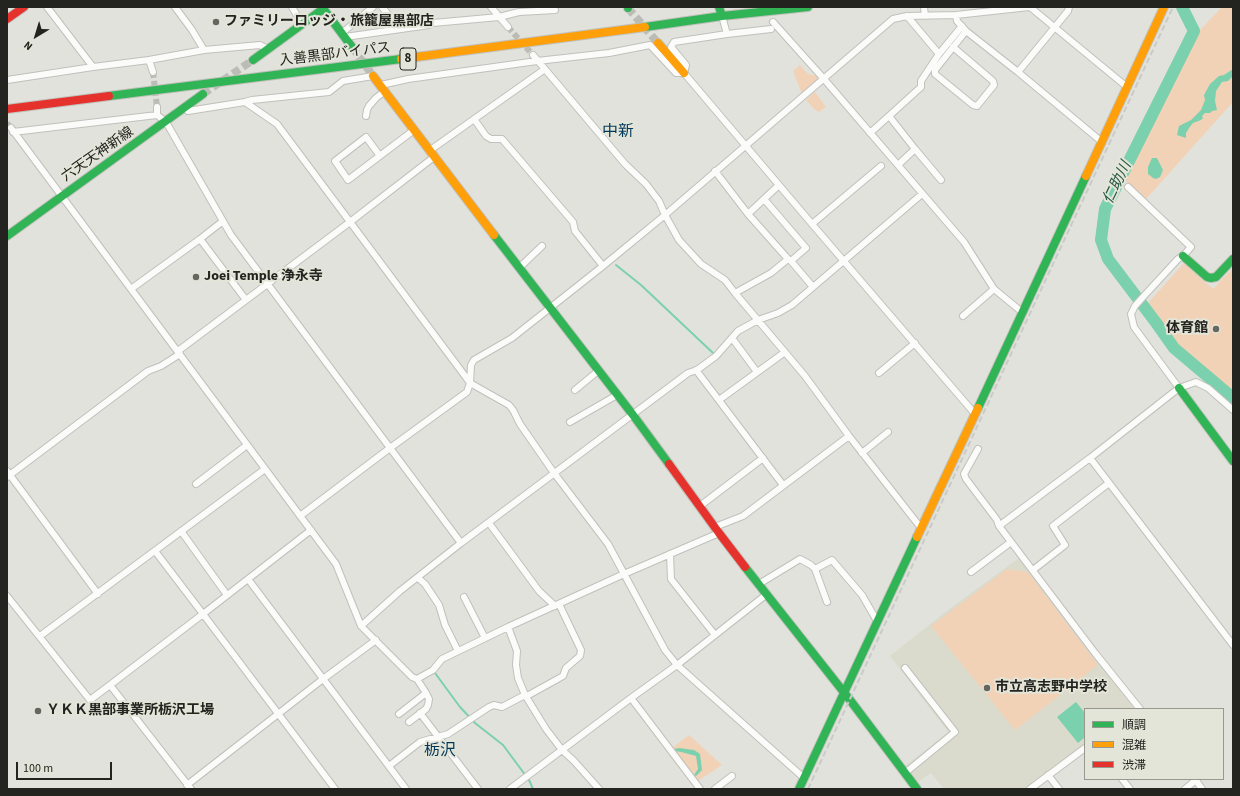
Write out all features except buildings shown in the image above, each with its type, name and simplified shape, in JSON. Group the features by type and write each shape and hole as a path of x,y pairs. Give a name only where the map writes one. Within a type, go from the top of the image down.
{"main road":[{"path":"7,19 24,7"},
{"path":"719,7 722,16"},
{"name":"入善黒部バイパス","path":"7,109 498,47 722,16 808,7"},
{"path":"798,789 976,414 1164,7"},
{"path":"253,60 322,8 352,47"},
{"path":"658,43 684,72"},
{"path":"373,76 633,416 717,530 917,789"},
{"name":"六天天神新線","path":"7,236 203,94"},
{"path":"1183,256 1207,277 1211,278 1216,277 1233,260"},
{"path":"1179,388 1233,461"}],"street":[{"path":"47,7 93,67"},
{"path":"175,7 192,30 204,50"},
{"path":"292,7 302,24"},
{"path":"343,35 373,7"},
{"path":"382,7 396,24"},
{"path":"491,7 508,27"},
{"path":"924,7 925,16"},
{"path":"300,516 467,392 470,383 471,365 474,360 512,338 603,266 665,215 893,19 907,16 956,15 1029,7 1127,87"},
{"path":"1018,72 1068,12 1069,7"},
{"path":"343,35 430,26 433,23 499,17 520,12 555,10"},
{"path":"956,15 957,21 964,28 1102,142"},
{"path":"722,16 727,34"},
{"path":"907,16 939,54"},
{"path":"773,22 964,242 994,289 1022,312"},
{"path":"953,47 993,81 994,85 977,106 973,105 935,74 934,70 953,47 964,28"},
{"path":"870,133 921,87 921,81 939,54 964,28"},
{"path":"684,72 686,65 671,47 674,42 771,29"},
{"path":"7,80 149,60 204,50 260,45 268,49"},
{"path":"366,116 369,106 383,88 408,79 609,52 650,45 676,73 684,72"},
{"path":"533,55 625,164 646,184 658,201 679,240 701,264 725,280 805,376 849,436 921,528"},
{"path":"149,60 153,72"},
{"path":"98,594 8,474 148,371 161,366 350,222 474,119 544,69"},
{"path":"684,72 745,146 976,414"},
{"path":"185,107 188,110 252,100 329,92 343,81 373,76"},
{"path":"245,102 277,124 470,383 509,405 513,410 520,424 554,473 608,544 665,650 677,665 804,778"},
{"path":"157,107 157,115"},
{"path":"409,722 426,709 428,705 426,693 417,679 412,677 361,626 336,564 12,130 157,115 166,122 231,235 461,543"},
{"path":"888,116 941,180"},
{"path":"474,119 486,136 491,139 502,139 573,222 575,231 603,266"},
{"path":"380,156 366,137 335,161 348,180 380,156 414,130"},
{"path":"898,165 915,149"},
{"path":"812,224 881,166"},
{"path":"715,172 748,214 813,287"},
{"path":"748,214 779,185"},
{"path":"1128,187 1191,247 1143,297 1135,306 1131,314 1134,327 1179,388"},
{"path":"361,626 461,543 633,416 688,373 696,370 716,356 738,331 758,320 778,314 792,305 922,194"},
{"path":"735,293 772,274 806,248 764,199"},
{"path":"131,289 223,221"},
{"path":"200,239 246,300"},
{"path":"519,268 542,246"},
{"path":"963,316 994,289"},
{"path":"732,338 757,372"},
{"path":"879,373 915,343"},
{"path":"719,400 785,352"},
{"path":"696,370 784,485"},
{"path":"575,390 598,371"},
{"path":"999,526 1090,458 1179,388 1196,382 1208,388 1233,410"},
{"path":"570,422 617,395"},
{"path":"862,453 888,432"},
{"path":"417,679 433,670 442,659 458,651 670,554 743,516 849,436"},
{"path":"196,484 247,445"},
{"path":"978,449 964,474 966,479 997,520 999,526 1011,542 1095,653 1139,708"},
{"path":"700,506 762,458"},
{"path":"1090,458 1233,645"},
{"path":"40,636 265,469"},
{"path":"1033,570 1066,545 1053,526 1109,483"},
{"path":"389,766 420,742 448,734 494,705 502,707 563,676 566,668 580,656 581,650 557,605 539,591 489,523"},
{"path":"7,596 90,700 311,530"},
{"path":"181,531 227,595"},
{"path":"971,572 1011,542"},
{"path":"155,551 335,789"},
{"path":"670,554 671,579 715,635"},
{"path":"759,584 800,559 815,568 827,602"},
{"path":"815,568 832,560 862,595 877,621"},
{"path":"248,578 406,789"},
{"path":"418,578 425,584 439,605 445,625 458,651"},
{"path":"510,789 677,665 767,594"},
{"path":"464,597 485,638"},
{"path":"508,627 517,651 516,665 518,678 526,696 562,750 599,789"},
{"path":"110,685 189,787 278,714 376,640"},
{"path":"905,773 955,732 906,668"},
{"path":"399,714 426,693"},
{"path":"631,698 700,789"},
{"path":"420,713 478,789"},
{"path":"1030,789 1084,749"},
{"path":"1048,775 1059,789"},
{"path":"715,789 732,776"},
{"path":"1123,780 1130,789"},
{"path":"1185,789 1195,780 1202,789"}],"shaded area":[{"path":"1222,7 1233,7 1233,102 1146,199 1125,180 1197,33"},
{"path":"800,65 808,74 817,76 818,80 802,94 793,71"},
{"path":"1233,69 1233,76 1228,81 1222,82 1216,91 1215,101 1217,110 1210,113 1205,113 1201,120 1193,123 1186,133 1186,138 1177,135 1179,126 1191,120 1201,110 1205,100 1204,95 1210,84 1219,76 1224,75"},
{"path":"815,92 826,107 819,112 806,100"},
{"path":"1152,158 1157,158 1163,170 1160,177 1156,179 1148,174 1148,167"},
{"path":"1184,263 1213,289 1233,268 1233,391 1178,345 1148,303"},
{"path":"1019,558 1133,707 1084,708 1084,745 1025,789 944,789 931,773 917,783 905,766 948,732 890,656 948,610"},
{"path":"1007,569 1028,572 1098,665 1015,730 931,626"},
{"path":"1076,702 1084,712 1084,738 1078,743 1057,717"},
{"path":"689,735 722,765 698,781 672,748"},
{"path":"679,748 694,750 700,754 702,770 696,776 694,775 698,769 696,756 675,751 674,749"}],"waterway":[{"name":"仁助川","path":"1182,7 1194,31 1105,209 1101,240 1108,259 1174,348 1233,398"},
{"path":"616,265 641,285 713,353"},
{"path":"435,673 460,707 475,723 503,745 529,780 533,789"}],"tunnel":[{"path":"628,8 658,43"},
{"path":"508,27 533,55"},
{"path":"352,47 373,76"},
{"path":"203,94 253,60"},
{"path":"153,72 157,107"},
{"path":"7,123 11,128"}],"railway":[{"path":"808,789 1173,7"}],"traffic: fast":[{"path":"322,7 352,47"},
{"path":"719,7 722,16"},
{"path":"645,27 722,16 808,7"},
{"path":"253,60 323,9"},
{"path":"109,96 401,59"},
{"path":"7,236 203,94"},
{"path":"978,408 1086,176"},
{"path":"494,235 669,464"},
{"path":"1183,256 1207,277 1211,278 1216,277 1233,259"},
{"path":"1179,388 1233,461"},
{"path":"799,789 917,537"},
{"path":"745,567 850,700 917,789"}],"traffic: slow":[{"path":"1086,176 1164,7"},
{"path":"401,59 645,27"},
{"path":"658,43 684,73"},
{"path":"373,76 494,235"},
{"path":"917,537 978,408"}],"traffic: jam":[{"path":"7,19 24,7"},
{"path":"7,109 109,96"},
{"path":"669,464 745,567"}],"place":[{"name":"ファミリーロッジ・旅籠屋黒部店","path":"216,22"},
{"name":"Joei Temple 浄永寺","path":"196,277"},
{"name":"体育館","path":"1216,329"},
{"name":"市立高志野中学校","path":"987,688"},
{"name":"ＹＫＫ黒部事業所栃沢工場","path":"38,711"}],"district":[{"name":"中新","path":"618,132"},
{"name":"栃沢","path":"440,751"}]}
